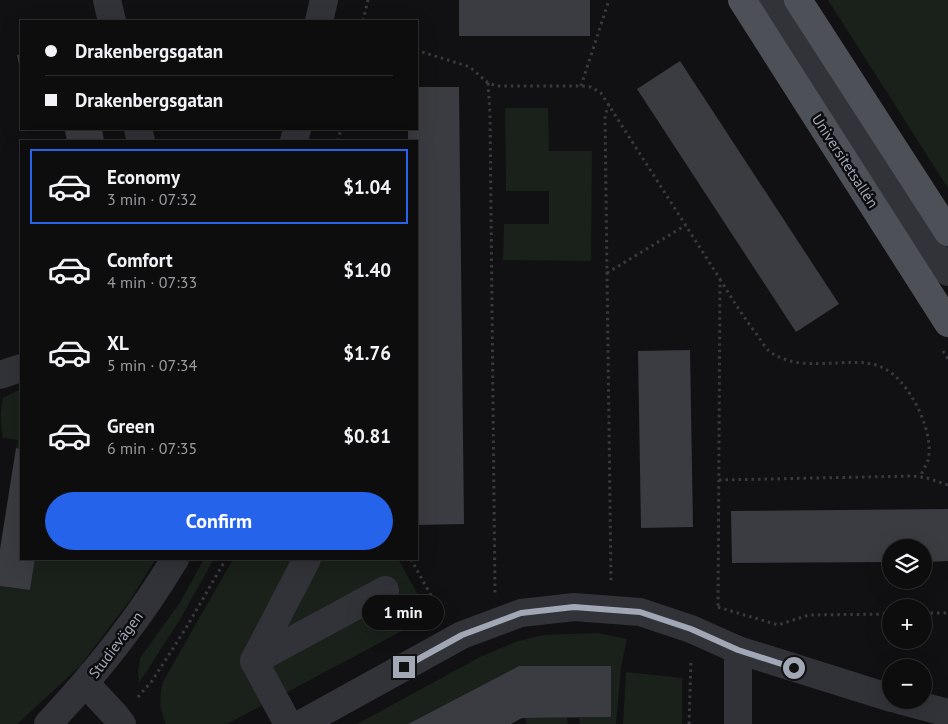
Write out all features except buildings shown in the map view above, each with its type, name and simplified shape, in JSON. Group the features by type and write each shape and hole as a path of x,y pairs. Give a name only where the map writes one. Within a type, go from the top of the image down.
{"main road":[{"name":"Universitetsallén","path":"742,0 948,323"},
{"path":"798,0 948,232"}],"street":[{"path":"107,0 112,20"},
{"path":"320,20 324,0"},
{"path":"772,0 907,214 948,272"},
{"path":"0,375 20,368"},
{"name":"Studievägen","path":"48,724 86,684 152,597 174,560"},
{"path":"254,661 306,560"},
{"path":"254,661 386,590"},
{"path":"302,724 455,639 521,613 574,607 640,612 691,629 728,645 882,695"},
{"path":"728,645 738,724"},
{"path":"254,661 288,724"},
{"path":"86,684 120,722"},
{"path":"932,709 948,713"}],"path":[{"path":"363,20 368,0"},
{"path":"581,86 609,0"},
{"path":"418,51 470,68 488,83 497,86 591,86 601,93 740,312 769,351 790,362 866,363 879,366 896,376 910,394 925,422 929,443 928,459 920,477"},
{"path":"488,83 490,114 494,588 502,620"},
{"path":"609,104 605,116 612,610"},
{"path":"607,274 686,225"},
{"path":"720,279 718,607 728,645"},
{"path":"719,480 920,477 948,485"},
{"path":"120,722 152,681 186,628 225,560"},
{"path":"412,560 455,639"},
{"path":"718,607 778,625 809,615 882,614"},
{"path":"932,614 948,613"},
{"path":"689,724 691,629"}],"shaded area":[{"path":"828,0 948,0 948,188"},
{"path":"505,108 548,108 549,151 592,151 591,261 503,260 504,224 549,224 549,191 506,191"},
{"path":"20,390 20,449 16,448 18,440 3,438 1,408 3,398"},
{"path":"35,560 155,560 130,600 80,666 17,724 0,724 0,586 30,590"},
{"path":"203,560 213,560 179,621 139,683 140,658 179,604"},
{"path":"232,560 399,560 430,616 227,724 166,724 160,703 163,682"},
{"path":"597,633 627,639 621,667 616,724 580,724 579,718 611,717 611,666 519,666 408,724 357,724 480,657 515,642 544,635"},
{"path":"626,672 682,678 682,724 623,724"},
{"path":"525,718 567,718 568,724 527,724"}],"route":[{"path":"404,667 462,635 521,613 574,607 640,612 691,629 738,650 794,668"}]}
